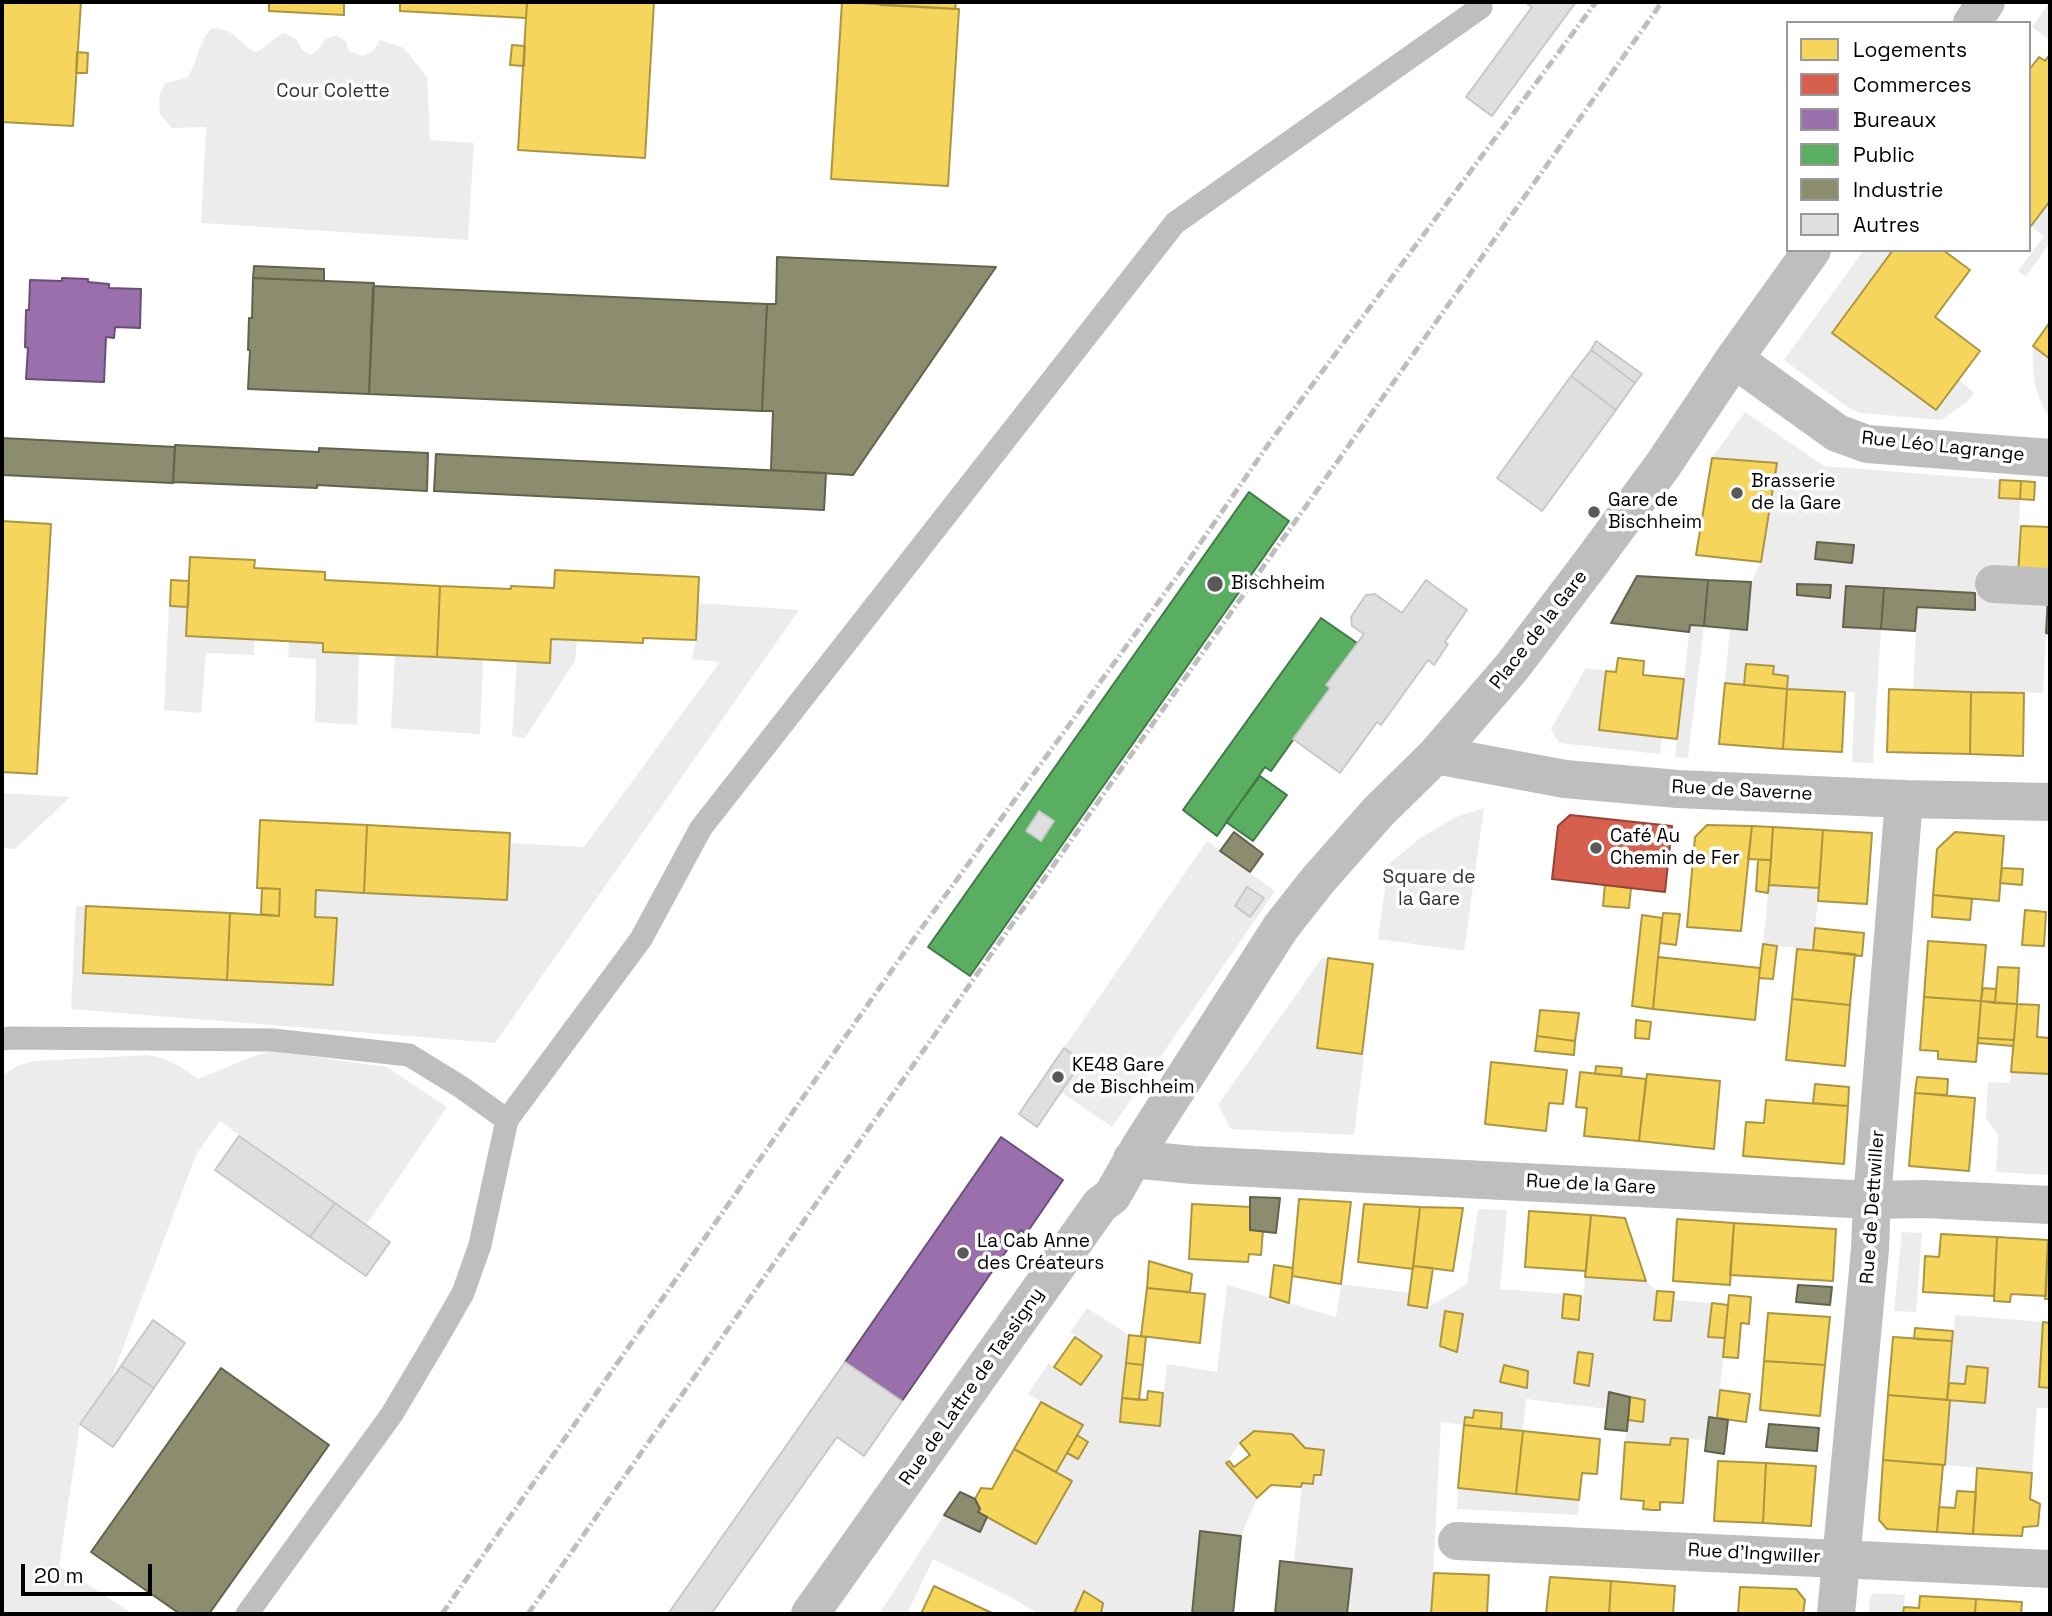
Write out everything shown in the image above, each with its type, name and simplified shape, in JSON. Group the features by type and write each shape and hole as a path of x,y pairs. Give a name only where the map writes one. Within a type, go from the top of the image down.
{"street":[{"path":"1973,21 1986,2"},
{"name":"Place de la Gare","path":"1318,880 1378,812 1436,755 1512,667 1594,560 1811,252"},
{"name":"Rue Léo Lagrange","path":"1734,359 1837,433 1867,444 2050,458"},
{"path":"1994,584 2050,587"},
{"name":"Rue de Saverne","path":"1436,755 1577,780 1678,789 2050,803"},
{"name":"Rue de Dettwiller","path":"1836,1614 1870,1249 1904,799"},
{"name":"Rue de Lattre de Tassigny","path":"810,1614 1100,1205 1112,1196 1132,1160 1281,927 1318,880"},
{"name":"Rue de la Gare","path":"1132,1160 1872,1200 1924,1199 2050,1206"},
{"name":"Rue d'Ingwiller","path":"1457,1541 2050,1569"}],"lane":[{"path":"247,1614 392,1414 463,1293 481,1245 507,1120 641,939 701,828 1175,223 1480,7"},
{"path":"2,1039 273,1040 409,1055 507,1120"}],"green space":[{"path":"2050,2 2050,37 2048,39 2032,27"},
{"name":"Cour Colette","path":"212,28 232,33 255,52 283,33 296,39 302,50 310,55 319,49 324,40 336,35 346,42 349,51 363,56 374,50 380,40 404,48 427,77 430,140 474,143 468,240 201,223 206,127 172,128 160,115 159,96 165,83 187,78 203,40"},
{"path":"2050,201 2050,242 2026,277 2018,271 2044,236 2031,226"},
{"path":"1863,252 1892,252 1832,333 1936,410 1959,380 1974,393 1968,401 1941,420 1860,413 1846,406 1784,360"},
{"path":"2033,346 2050,359 2050,419 2040,401 2035,384"},
{"path":"1745,412 1824,466 2000,480 1999,498 2020,499 2018,575 1977,574 1975,593 1846,586 1843,627 1881,629 1873,763 1852,762 1855,692 1787,689 1788,676 1773,674 1774,666 1746,664 1744,685 1725,683 1730,628 1747,630 1751,582 1761,562 1776,464 1712,458","holes":["1797,584 1830,585 1829,598 1797,595"]},
{"path":"1975,593 2048,597 2043,693 1913,690 1917,607 1974,610"},
{"path":"697,603 799,610 495,1043 71,1009 76,906 86,906 83,973 333,985 337,918 315,917 316,890 506,900 509,843 584,847 720,662 692,659 696,640"},
{"path":"169,606 188,607 187,636 254,639 254,655 206,653 201,713 164,710"},
{"path":"1690,625 1704,626 1688,758 1675,757"},
{"path":"551,639 577,640 575,661 525,738 512,736 517,661 550,663"},
{"path":"289,641 323,643 323,652 359,654 357,725 315,722 316,659 288,657"},
{"path":"395,655 483,660 480,734 391,728"},
{"path":"1586,668 1606,671 1599,730 1662,737 1660,754 1559,743 1551,729"},
{"path":"2,793 70,797 15,849 2,848"},
{"name":"Square de la Gare","path":"1484,808 1464,951 1378,939 1388,865 1420,838 1456,817"},
{"path":"1207,841 1275,891 1112,1127 1061,1092 1082,1061 1064,1048"},
{"path":"1769,885 1819,888 1813,950 1763,944"},
{"path":"1322,958 1328,958 1317,1048 1364,1054 1354,1135 1231,1129 1218,1105"},
{"path":"271,1051 387,1067 447,1107 366,1225 220,1121 196,1155 110,1382 80,1424 59,1566 133,1614 7,1614 2,1611 2,1076 17,1066 34,1061 148,1055 162,1058 198,1079"},
{"path":"2011,1072 2050,1074 2050,1175 1996,1172 1998,1135 1986,1118 1988,1082 2010,1083"},
{"path":"1478,1209 1507,1210 1500,1289 1564,1294 1562,1318 1581,1320 1585,1277 1646,1281 1657,1291 1654,1320 1671,1321 1673,1300 1712,1303 1708,1336 1725,1338 1717,1418 1709,1418 1706,1440 1671,1438 1670,1445 1625,1442 1628,1420 1643,1421 1645,1401 1609,1392 1607,1409 1526,1399 1523,1431 1501,1429 1502,1413 1474,1410 1473,1418 1465,1417 1464,1425 1441,1422 1431,1614 1347,1614 1352,1569 1294,1562 1302,1483 1313,1484 1323,1450 1305,1448 1292,1434 1255,1431 1240,1443 1226,1463 1257,1498 1241,1536 1200,1532 1192,1614 1102,1612 1102,1603 1085,1592 1074,1614 1039,1614 933,1559 907,1614 879,1614 944,1515 979,1532 987,1517 1036,1544 1072,1481 1056,1472 1067,1453 1078,1459 1088,1442 1077,1435 1082,1425 1028,1394 1049,1363 1081,1385 1101,1356 1070,1332 1087,1308 1129,1335 1120,1421 1160,1425 1167,1364 1217,1372 1227,1285 1336,1317 1341,1284 1410,1293 1408,1305 1427,1308 1467,1284","holes":["1578,1353 1593,1354 1589,1386 1574,1382","1504,1365 1528,1371 1527,1388 1501,1382"]},
{"path":"1902,1232 1922,1233 1916,1312 1894,1311"},
{"path":"1955,1315 2043,1322 2039,1386 2050,1388 2050,1408 2037,1408 2032,1473 1945,1465 1950,1400 1985,1403 1988,1369 1965,1384 1949,1383"},
{"path":"1458,1488 1579,1500 1578,1515 1457,1509"},
{"path":"1874,1593 1905,1595 1903,1614 1869,1614 1870,1597"}],"building: Logements":[{"path":"2,2 81,2 73,126 2,122"},
{"path":"269,2 344,2 344,15 269,11"},
{"path":"400,2 527,2 526,18 400,11"},
{"path":"527,2 654,2 645,158 518,150"},
{"path":"842,2 959,9 948,186 831,179"},
{"path":"880,2 956,2 955,9 880,5"},
{"path":"512,45 525,46 524,66 510,65"},
{"path":"77,52 88,53 87,73 76,73"},
{"path":"2050,54 2050,201 2031,226 2031,67 2039,57 2045,61"},
{"path":"1892,252 1946,252 1970,270 1935,317 1980,351 1936,410 1832,333"},
{"path":"2050,322 2050,359 2033,346"},
{"path":"1712,458 1777,463 1761,562 1696,555"},
{"path":"2000,480 2021,481 2020,499 1999,498"},
{"path":"2021,481 2035,482 2034,500 2020,499"},
{"path":"2,521 51,524 37,774 2,772"},
{"path":"2021,526 2050,527 2050,577 2018,575"},
{"path":"190,557 255,560 254,568 325,572 325,580 440,586 437,657 323,652 323,643 186,636"},
{"path":"555,570 699,577 696,640 643,638 643,643 551,639 550,663 437,657 440,586 554,588"},
{"path":"171,580 189,581 188,607 170,606"},
{"path":"1618,658 1644,661 1643,675 1684,679 1677,739 1599,730 1606,671 1616,672"},
{"path":"1746,664 1774,666 1773,674 1788,676 1787,689 1744,685"},
{"path":"1725,683 1787,689 1783,749 1719,744"},
{"path":"1787,689 1845,692 1842,752 1783,749"},
{"path":"1889,689 1971,692 1970,754 1887,752"},
{"path":"1971,692 2024,693 2023,756 1970,754"},
{"path":"260,820 367,825 364,893 316,890 315,917 337,918 333,985 227,980 230,913 279,916 280,889 257,888"},
{"path":"367,825 510,833 507,900 364,893"},
{"path":"1707,825 1752,826 1741,931 1687,927 1695,837"},
{"path":"1752,826 1773,827 1771,860 1748,859"},
{"path":"1773,827 1823,830 1819,888 1769,885"},
{"path":"1823,830 1872,833 1867,904 1818,901"},
{"path":"1955,832 2004,836 1999,901 1933,895 1937,849"},
{"path":"1758,860 1771,860 1768,893 1756,891"},
{"path":"2002,868 2023,869 2022,885 2000,883"},
{"path":"1605,884 1631,888 1629,908 1603,906"},
{"path":"262,888 280,889 279,916 261,914"},
{"path":"1933,895 1972,899 1970,920 1932,917"},
{"path":"86,906 230,913 227,980 83,973"},
{"path":"2025,910 2046,912 2044,946 2022,945"},
{"path":"1663,913 1680,914 1676,945 1660,943"},
{"path":"1642,915 1662,918 1653,1009 1632,1006"},
{"path":"1815,928 1864,933 1862,956 1813,950"},
{"path":"1928,941 1986,945 1981,1001 1924,997"},
{"path":"1763,944 1777,946 1773,979 1759,978"},
{"path":"1797,949 1855,954 1850,1005 1792,999"},
{"path":"1658,957 1760,968 1755,1020 1653,1009"},
{"path":"1328,958 1373,964 1362,1054 1317,1048"},
{"path":"1998,967 2019,968 2017,1004 1995,1003"},
{"path":"1983,988 1996,989 1995,1003 1981,1001"},
{"path":"1924,997 1981,1001 1976,1062 1938,1059 1938,1051 1920,1050"},
{"path":"1792,999 1850,1005 1845,1066 1786,1060"},
{"path":"1981,1001 2017,1004 2014,1040 1978,1038"},
{"path":"2017,1004 2039,1005 2037,1037 2050,1038 2050,1074 2011,1072"},
{"path":"1540,1010 1579,1013 1575,1041 1537,1036"},
{"path":"1636,1020 1651,1022 1649,1039 1635,1038"},
{"path":"1537,1036 1575,1041 1574,1055 1535,1051"},
{"path":"1978,1038 2014,1040 2013,1046 1978,1043"},
{"path":"1491,1062 1567,1070 1563,1104 1549,1103 1546,1131 1485,1124"},
{"path":"1596,1066 1622,1068 1621,1076 1595,1074"},
{"path":"1580,1072 1646,1079 1639,1141 1584,1136 1587,1108 1576,1107"},
{"path":"1647,1074 1720,1081 1714,1149 1639,1141"},
{"path":"1917,1077 1948,1079 1947,1095 1915,1093"},
{"path":"1815,1084 1849,1087 1848,1106 1813,1103"},
{"path":"1915,1093 1975,1098 1969,1171 1909,1166"},
{"path":"1766,1100 1848,1106 1844,1164 1743,1156 1746,1122 1764,1123"},
{"path":"1299,1199 1351,1202 1341,1284 1292,1276"},
{"path":"1192,1204 1251,1207 1250,1230 1263,1230 1261,1255 1249,1254 1248,1262 1189,1259"},
{"path":"1364,1204 1420,1207 1413,1269 1358,1262"},
{"path":"1420,1207 1463,1208 1453,1271 1413,1266"},
{"path":"1529,1211 1591,1215 1586,1271 1525,1267"},
{"path":"1591,1215 1625,1218 1646,1281 1585,1277"},
{"path":"1677,1219 1734,1223 1730,1285 1673,1281"},
{"path":"1734,1223 1836,1229 1833,1281 1730,1275"},
{"path":"1941,1234 1997,1237 1994,1296 1923,1292 1925,1256 1939,1257"},
{"path":"1997,1237 2048,1240 2046,1296 2011,1294 2010,1302 1994,1301"},
{"path":"2048,1240 2050,1299 2045,1299"},
{"path":"1149,1261 1192,1274 1190,1292 1147,1288"},
{"path":"1274,1265 1293,1268 1289,1303 1270,1297"},
{"path":"1413,1266 1433,1268 1427,1308 1408,1305"},
{"path":"1147,1288 1205,1294 1200,1343 1141,1336"},
{"path":"1657,1291 1674,1292 1671,1321 1654,1320"},
{"path":"1564,1294 1581,1296 1579,1320 1562,1318"},
{"path":"1729,1295 1751,1297 1749,1324 1741,1323 1738,1358 1723,1357"},
{"path":"1712,1303 1728,1305 1725,1338 1708,1337"},
{"path":"1445,1311 1463,1314 1457,1352 1440,1346"},
{"path":"1768,1313 1830,1317 1825,1365 1764,1361"},
{"path":"2043,1322 2050,1323 2050,1388 2039,1387"},
{"path":"1915,1328 1953,1331 1952,1341 1914,1339"},
{"path":"1129,1335 1146,1337 1143,1365 1126,1363"},
{"path":"1075,1337 1102,1356 1081,1385 1054,1367"},
{"path":"1893,1337 1952,1341 1947,1400 1888,1395"},
{"path":"1578,1352 1593,1354 1589,1386 1574,1383"},
{"path":"1764,1361 1825,1365 1820,1416 1760,1410"},
{"path":"1126,1363 1143,1365 1139,1400 1122,1398"},
{"path":"1504,1365 1528,1371 1527,1388 1500,1382"},
{"path":"1967,1366 1988,1368 1985,1403 1947,1400 1949,1383 1965,1384"},
{"path":"1720,1390 1750,1394 1746,1422 1717,1418"},
{"path":"1148,1391 1163,1393 1160,1426 1120,1422 1122,1398 1147,1400"},
{"path":"1888,1395 1950,1400 1945,1465 1883,1460"},
{"path":"1630,1397 1645,1400 1643,1422 1628,1420"},
{"path":"1041,1402 1083,1425 1056,1472 1014,1449"},
{"path":"1474,1410 1502,1413 1501,1429 1464,1425 1465,1417 1473,1418"},
{"path":"1464,1425 1523,1431 1516,1494 1458,1488"},
{"path":"1254,1431 1292,1434 1305,1448 1324,1450 1321,1475 1314,1475 1313,1484 1302,1483 1301,1487 1271,1485 1257,1498 1226,1463 1229,1461 1234,1467 1250,1455 1240,1443"},
{"path":"1523,1431 1600,1439 1597,1474 1582,1473 1579,1500 1516,1494"},
{"path":"1077,1435 1088,1442 1078,1459 1067,1453"},
{"path":"1671,1438 1688,1439 1683,1503 1660,1502 1660,1510 1651,1510 1643,1509 1644,1501 1621,1499 1625,1442 1670,1445"},
{"path":"1014,1449 1072,1481 1036,1544 978,1512 980,1509 975,1499 981,1488 992,1489"},
{"path":"1883,1460 1943,1465 1937,1532 1887,1529 1879,1520"},
{"path":"1718,1461 1766,1463 1763,1523 1714,1521"},
{"path":"1766,1463 1816,1466 1811,1526 1763,1523"},
{"path":"1977,1468 2032,1473 2030,1499 2040,1504 2038,1526 2023,1527 2022,1536 1973,1534"},
{"path":"1957,1491 1976,1492 1973,1534 1937,1532 1939,1507 1955,1508"},
{"path":"1434,1573 1489,1575 1487,1614 1431,1614"},
{"path":"1550,1577 1611,1581 1609,1614 1546,1614"},
{"path":"1611,1581 1675,1586 1673,1614 1609,1614"},
{"path":"934,1586 994,1614 921,1614"},
{"path":"1740,1587 1796,1589 1805,1600 1803,1614 1738,1614"},
{"path":"1084,1591 1103,1603 1101,1614 1074,1614"},
{"path":"1920,1596 1976,1599 1975,1614 1903,1614 1904,1607 1919,1608"},
{"path":"1976,1599 2022,1602 2021,1614 1975,1614"}],"building: Commerces":[{"path":"1570,815 1672,826 1665,892 1552,879 1558,826"}],"building: Bureaux":[{"path":"62,278 88,279 88,282 109,284 109,288 141,289 140,328 115,327 114,338 106,337 104,382 26,379 26,310 29,310 30,280 62,281"},
{"name":"La Cab Anne des Créateurs","path":"1001,1137 1063,1180 1026,1234 1021,1230 902,1401 845,1362"}],"building: Public":[{"path":"1249,492 1289,521 970,976 928,947"},
{"path":"1321,618 1357,643 1326,685 1330,688 1271,771 1265,767 1217,836 1183,810"},
{"path":"1260,776 1287,795 1253,841 1226,822"}],"building: Industrie":[{"path":"777,257 996,267 853,475 771,470 773,411 762,411 767,304 776,304"},
{"path":"254,266 324,269 324,281 253,278"},
{"path":"253,278 374,283 369,394 248,389 249,318 252,318"},
{"path":"373,286 767,304 762,411 369,394"},
{"path":"2,438 175,447 173,483 2,475"},
{"path":"175,445 319,452 319,448 428,453 427,491 317,485 317,488 173,482"},
{"path":"436,454 826,473 824,510 434,491"},
{"path":"1817,542 1854,545 1852,563 1815,559"},
{"path":"1637,576 1708,580 1704,626 1690,625 1689,632 1611,623"},
{"path":"1708,580 1751,582 1747,630 1704,626"},
{"path":"1797,584 1831,585 1830,598 1797,595"},
{"path":"1846,586 1884,588 1881,629 1843,627"},
{"path":"1884,588 1975,593 1975,610 1917,607 1915,631 1881,629"},
{"path":"2050,597 2050,634 2046,633"},
{"path":"1234,832 1263,854 1250,872 1220,851"},
{"path":"1250,1197 1280,1198 1276,1233 1250,1230"},
{"path":"1798,1285 1832,1287 1830,1305 1796,1302"},
{"path":"221,1368 329,1445 209,1614 180,1614 91,1552"},
{"path":"1609,1392 1630,1397 1627,1431 1605,1429"},
{"path":"1709,1417 1728,1420 1724,1454 1705,1451"},
{"path":"1769,1424 1819,1428 1817,1451 1766,1447"},
{"path":"960,1492 975,1499 980,1509 978,1512 987,1517 980,1532 944,1515"},
{"path":"1200,1531 1241,1536 1233,1614 1192,1614"},
{"path":"1280,1561 1352,1569 1347,1614 1275,1614"}],"building: Autres":[{"path":"1528,2 1576,2 1492,116 1466,97 1532,7"},
{"path":"1596,341 1642,374 1635,383 1591,350"},
{"path":"1591,350 1635,383 1616,410 1571,376"},
{"path":"1571,376 1616,410 1542,511 1497,478"},
{"name":"Bischheim","path":"1426,580 1467,610 1445,642 1448,644 1434,665 1428,660 1381,725 1377,722 1340,773 1293,739 1330,688 1326,685 1364,634 1352,626 1351,617 1366,595 1375,594 1402,613"},
{"path":"1039,811 1054,821 1041,841 1026,831"},
{"path":"1247,887 1264,898 1250,917 1235,906"},
{"name":"KE48 Gare de Bischheim","path":"1064,1048 1082,1061 1037,1127 1019,1114"},
{"path":"239,1136 335,1203 310,1237 215,1170"},
{"path":"335,1203 390,1242 366,1276 310,1237"},
{"path":"153,1320 185,1343 154,1388 121,1366"},
{"path":"845,1362 902,1401 864,1456 837,1437 711,1614 668,1614"},
{"path":"121,1366 154,1388 113,1447 80,1424"}],"railway":[{"path":"442,1614 913,940 1186,564 1270,442 1596,2"},
{"path":"528,1614 1662,2"}],"place":[{"name":"Brasserie de la Gare","path":"1737,493"},
{"name":"Gare de Bischheim","path":"1594,512"},
{"name":"Bischheim","path":"1215,584"},
{"name":"Café Au Chemin de Fer","path":"1596,848"},
{"name":"KE48 Gare de Bischheim","path":"1058,1077"},
{"name":"La Cab Anne des Créateurs","path":"963,1253"}]}
